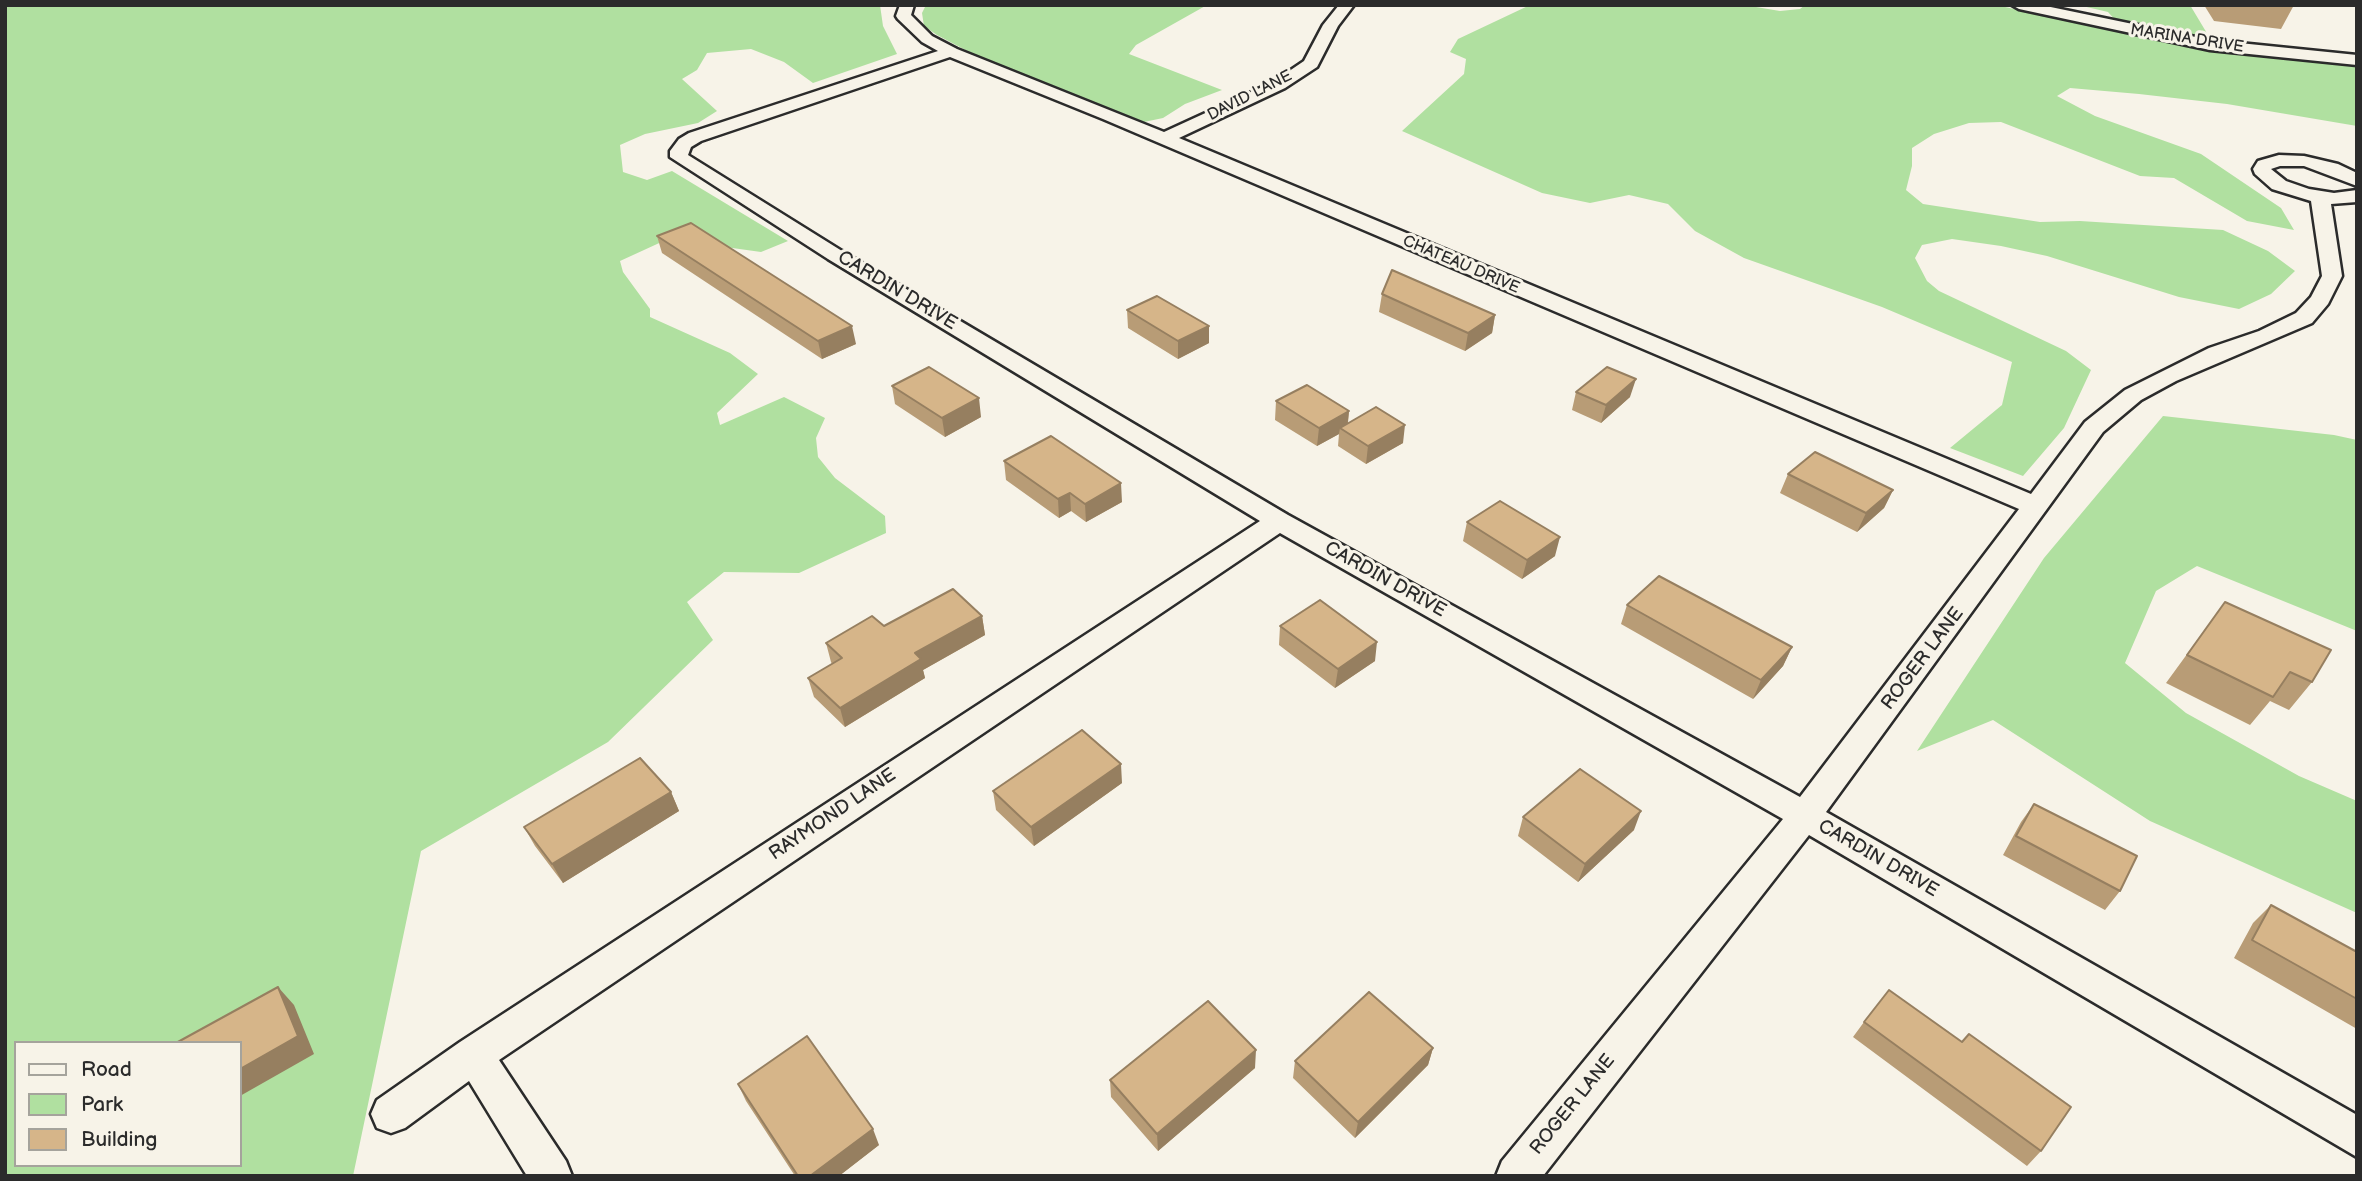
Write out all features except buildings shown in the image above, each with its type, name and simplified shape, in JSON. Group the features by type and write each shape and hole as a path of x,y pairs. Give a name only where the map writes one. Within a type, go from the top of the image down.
{"street":[{"name":"CHATEAU DRIVE","path":"906,5 903,16 927,38 951,52 1164,138 2036,506"},
{"name":"DAVID LANE","path":"1164,138 1279,85 1311,64 1331,25 1346,5"},
{"name":"MARINA DRIVE","path":"2019,5 2210,45 2357,60"},
{"name":"CARDIN DRIVE","path":"951,52 695,137 685,143 679,151 679,157 835,255 1279,521 1805,816 2357,1137"},
{"path":"2357,180 2332,168 2304,161 2279,160 2264,164 2264,174 2279,185 2320,197 2357,196"},
{"path":"2320,197 2332,276 2357,283"},
{"name":"ROGER LANE","path":"1517,1176 1805,816 2094,426 2118,406 2192,365 2267,337 2304,318 2320,299 2332,276"},
{"name":"RAYMOND LANE","path":"391,1114 474,1055 1279,521"},
{"path":"474,1055 551,1176"}],"green space":[{"path":"5,5 880,5 883,26 897,54 813,83 784,62 751,49 707,53 697,70 682,79 717,111 698,123 645,134 620,145 623,172 647,180 672,171 788,241 761,252 668,239 620,261 623,272 650,309 650,317 730,353 758,374 717,413 720,425 784,397 825,418 816,438 818,457 835,478 885,516 886,533 799,573 724,572 687,602 713,640 608,742 421,851 353,1176 5,1176"},
{"path":"926,5 1207,5 1136,45 1129,54 1222,90 1185,104 1163,118 1144,122 973,54 937,35 924,26 922,13"},
{"path":"1530,5 1744,5 1780,11 1800,9 1805,5 1996,5 2165,42 2268,57 2357,64 2357,126 2227,104 2139,94 2070,88 2057,96 2095,116 2201,154 2281,208 2294,230 2247,221 2174,178 2140,176 2001,122 1969,123 1934,134 1912,148 1912,166 1906,190 1923,204 2040,222 2080,221 2223,230 2268,251 2295,271 2271,294 2239,309 2179,297 2047,256 2001,246 1952,239 1922,245 1915,258 1927,281 1939,291 2066,351 2091,370 2064,428 2023,476 1950,448 2002,405 2012,362 1882,307 1744,258 1695,231 1668,204 1629,195 1590,203 1542,193 1402,131 1464,74 1466,59 1450,52 1458,39"},
{"path":"2078,5 2190,5 2211,40 2116,21 2108,12"},
{"path":"2163,416 2334,435 2357,440 2357,631 2197,566 2156,591 2125,663 2186,713 2299,776 2357,801 2357,913 2150,821 1993,720 1917,751 2044,558"}]}
